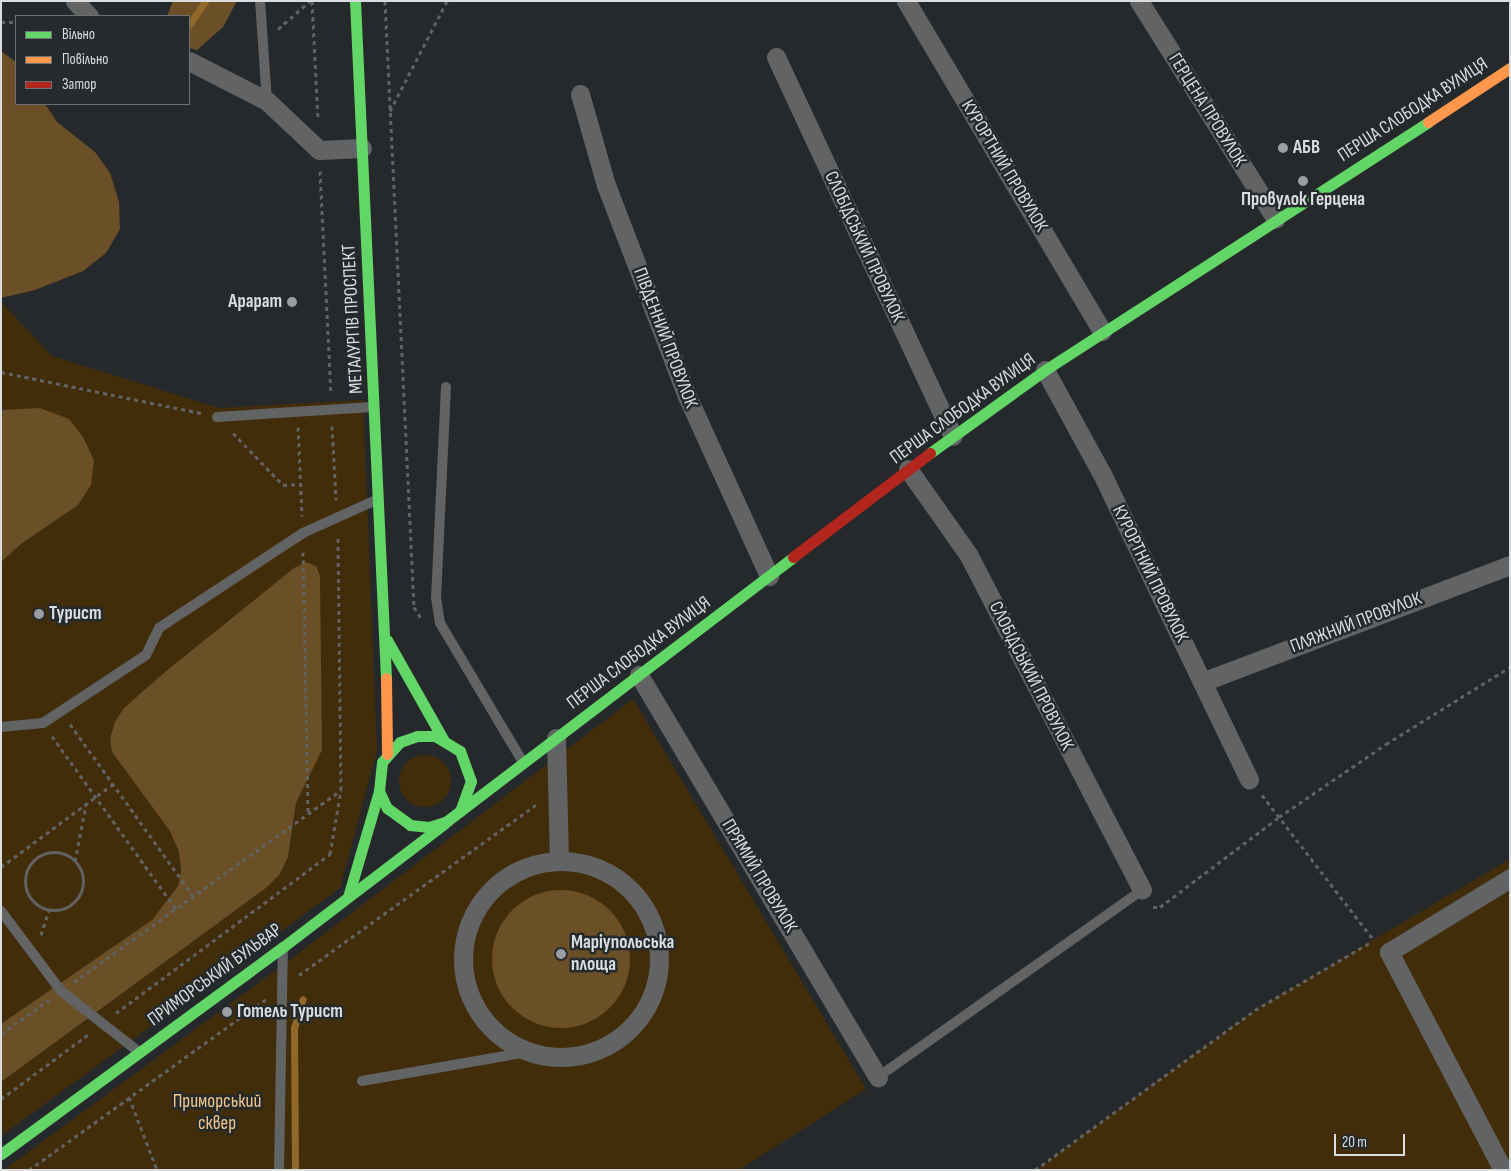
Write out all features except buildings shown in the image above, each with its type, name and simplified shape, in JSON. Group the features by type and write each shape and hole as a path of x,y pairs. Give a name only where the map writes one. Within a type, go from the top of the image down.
{"street":[{"path":"75,1 88,15"},
{"name":"МЕТАЛУРГІВ ПРОСПЕКТ","path":"355,1 385,636 387,754"},
{"name":"КУРОРТНИЙ ПРОВУЛОК","path":"906,1 1102,331"},
{"name":"ГЕРЦЕНА ПРОВУЛОК","path":"1139,1 1276,219"},
{"name":"СЛОБІДСЬКИЙ ПРОВУЛОК","path":"776,57 952,436"},
{"path":"190,62 267,101 319,150 362,148"},
{"name":"ПЕРША СЛОБОДКА ВУЛИЦЯ","path":"460,811 952,436 1102,331 1510,68"},
{"name":"ПІВДЕННИЙ ПРОВУЛОК","path":"580,94 606,185 686,396 769,576"},
{"name":"КУРОРТНИЙ ПРОВУЛОК","path":"1046,370 1102,474 1249,780"},
{"name":"СЛОБІДСЬКИЙ ПРОВУЛОК","path":"908,469 968,554 1142,890"},
{"name":"ПЛЯЖНИЙ ПРОВУЛОК","path":"1202,682 1510,565"},
{"path":"379,791 387,808 410,825 429,827 447,821 460,811 471,781 470,761 443,739 385,636"},
{"name":"ПРЯМИЙ ПРОВУЛОК","path":"639,675 878,1077"},
{"path":"348,897 379,791 380,772 387,754 400,742 417,736 443,739"},
{"path":"556,738 559,860"},
{"path":"493,767 512,771"},
{"name":"ПРИМОРСЬКИЙ БУЛЬВАР","path":"1,1154 283,947 447,821"},
{"path":"559,860 591,865 620,879 642,902 657,934 660,970 650,1004 628,1032 598,1051 563,1058 528,1052 497,1035 474,1007 463,974 464,938 478,905 499,882 528,866 559,860"},
{"path":"1503,1170 1388,952 1510,878"}],"lane":[{"path":"260,1 267,101"},
{"path":"446,387 436,598 440,623 523,763"},
{"path":"217,417 374,407"},
{"path":"1,727 43,723 146,655 159,628 302,534 379,499"},
{"path":"878,1077 1142,890"},
{"path":"1,911 61,991 140,1052"},
{"path":"279,1170 283,947"},
{"path":"362,1081 528,1052"}],"path":[{"path":"385,1 414,607"},
{"path":"390,112 447,1"},
{"path":"1,22 15,22"},
{"path":"1,372 217,417 283,486 300,484"},
{"path":"297,412 302,534 308,814"},
{"path":"1142,890 1150,905 1160,907 1279,817 1386,744 1510,667"},
{"path":"61,711 194,896"},
{"path":"43,723 176,909"},
{"path":"1035,1170 1256,1010 1374,940 1249,780"},
{"path":"1,867 113,784"},
{"path":"1,1034 342,790"},
{"path":"75,860 86,804"},
{"path":"56,852 75,860 81,869 82,890 70,906 49,910 39,906 26,889 29,867 45,854 56,852"},
{"path":"1,1099 330,854"},
{"path":"34,955 49,910"},
{"path":"129,1097 157,1170"}],"green space":[{"path":"1,302 52,356 219,408 363,400 377,751 340,888 1,1136 1,1082 266,888 280,874 288,857 296,803 312,771 320,576 299,565 165,672 112,752 170,830 179,852 181,871 178,886 152,920 1,1024 1,562 21,544 78,505 5,409 1,410"},
{"name":"Приморський сквер","path":"633,699 866,1089 739,1170 4,1170 291,959"},
{"path":"420,755 430,755 439,759 447,767 451,781 447,795 439,803 430,807 420,807 411,803 403,795 399,786 399,776 403,767 411,759"},
{"path":"1510,859 1510,1170 1035,1170 1255,1010"}],"shaded area":[{"path":"173,1 237,1 223,27 197,50 190,48 190,15 167,15"},
{"path":"1,51 15,61 15,105 46,105 57,122 95,152 110,173 119,202 120,229 106,253 83,271 35,290 1,298"},
{"path":"40,408 69,419 83,437 94,460 91,485 78,505 21,544 1,562 1,410"},
{"path":"306,562 316,566 320,576 322,750 296,803 288,857 280,874 266,888 1,1082 1,1024 152,920 178,886 181,871 179,852 170,831 112,752 110,738 115,722 124,708 165,672 294,568"},
{"path":"561,890 575,891 588,895 600,901 610,910 619,920 625,932 629,945 629,973 625,986 619,998 610,1008 600,1017 588,1023 575,1027 561,1028 547,1027 534,1023 522,1017 512,1008 503,998 497,986 493,973 492,959 493,945 497,932 503,920 512,910 522,901 534,895 547,891"}],"waterway":[{"path":"190,24 205,1"},
{"path":"295,1170 294,1028 303,999"}],"traffic: fast":[{"path":"355,1 386,678"},
{"path":"930,453 1045,370 1428,122"},
{"path":"379,791 387,808 410,825 429,827 447,821 793,557"},
{"path":"387,640 443,739"},
{"path":"348,897 379,791 382,762 400,742 417,736 435,736 460,751 471,781 460,811"},
{"path":"1,1154 283,947 445,823"}],"traffic: slow":[{"path":"1428,122 1510,68"},
{"path":"386,678 387,754"}],"traffic: jam":[{"path":"793,557 930,453"}],"place":[{"name":"АБВ","path":"1283,148"},
{"name":"Провулок Герцена","path":"1303,181"},
{"name":"Арарат","path":"292,302"},
{"name":"Турист","path":"39,614"},
{"name":"Маріупольська площа","path":"561,954"},
{"name":"Готель Турист","path":"227,1012"}]}
